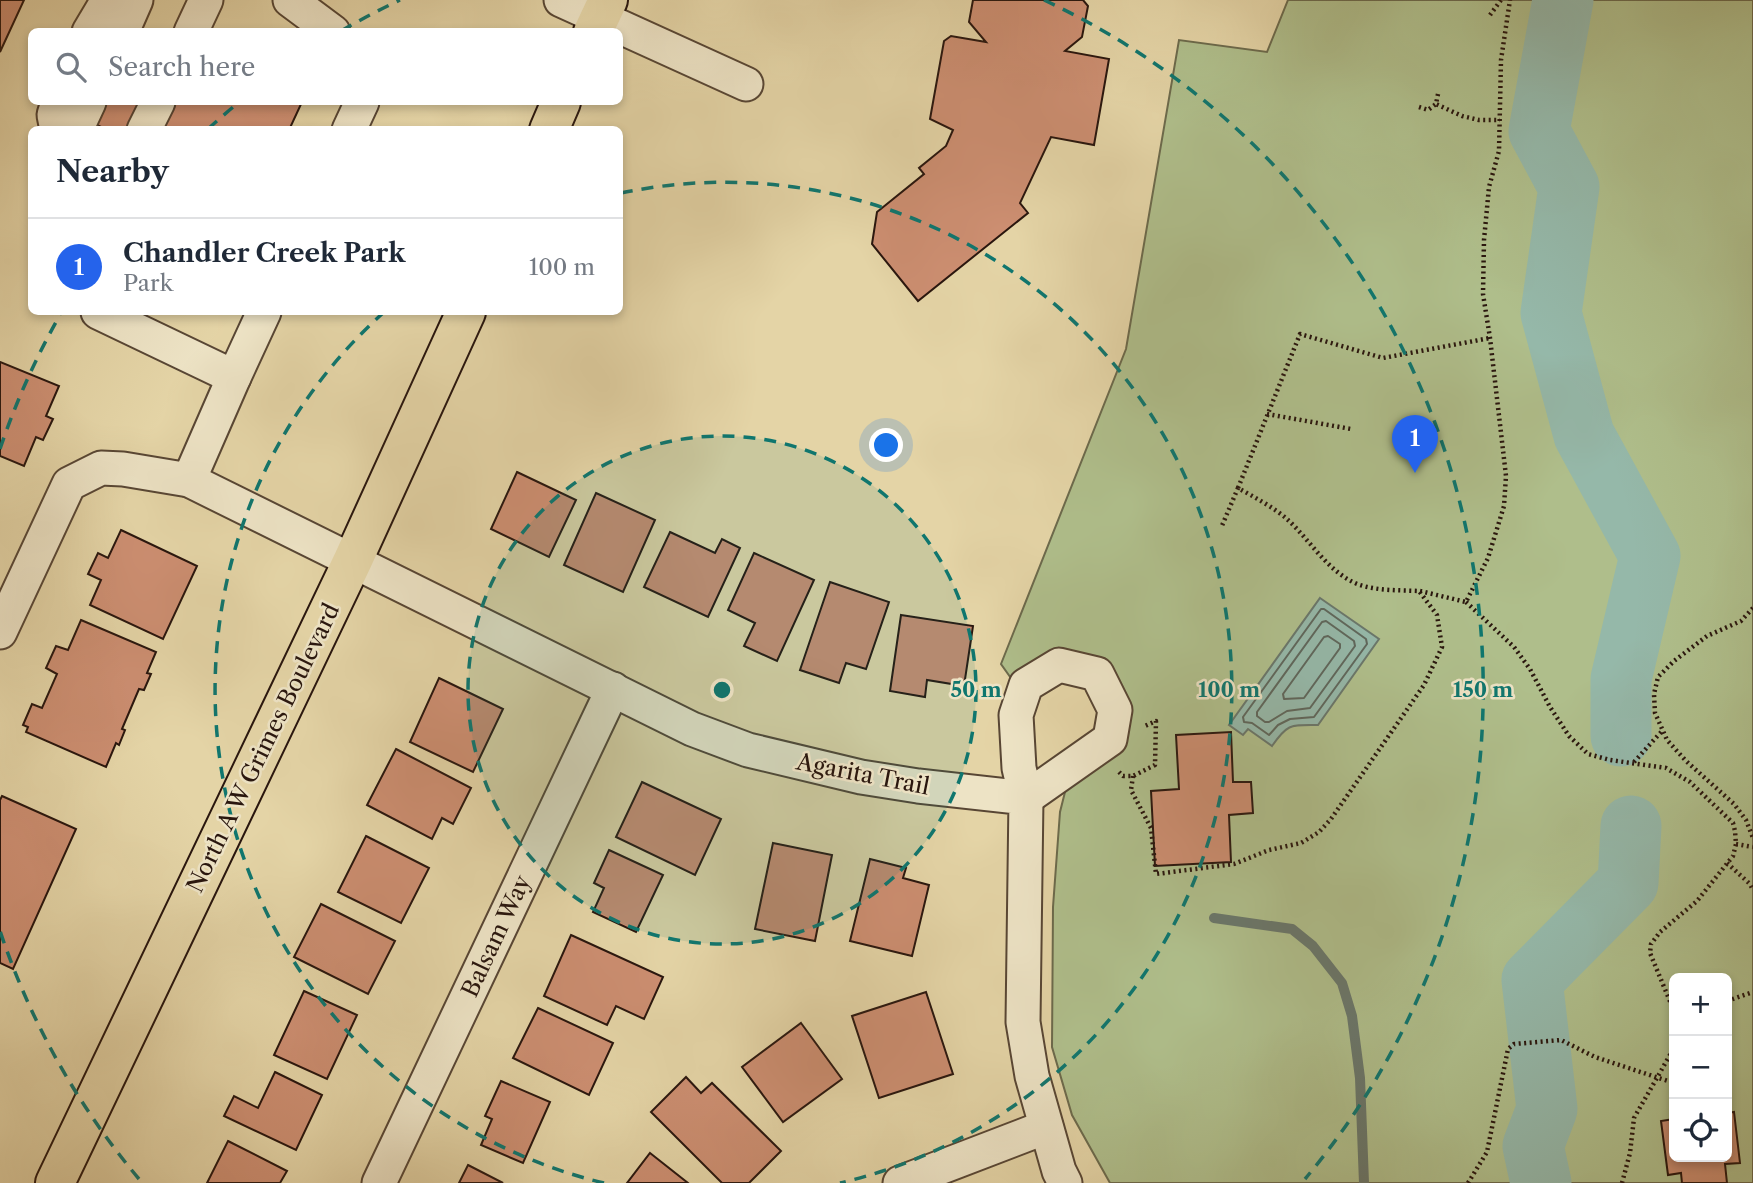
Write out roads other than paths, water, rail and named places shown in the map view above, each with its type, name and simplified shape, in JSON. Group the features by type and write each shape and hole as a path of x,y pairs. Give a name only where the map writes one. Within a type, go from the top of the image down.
{"main road":[{"path":"551,126 560,105"},
{"name":"North A W Grimes Boulevard","path":"55,1183 353,561 465,315"}],"street":[{"path":"91,28 108,0"},
{"path":"124,28 136,0"},
{"path":"145,28 158,0"},
{"path":"168,28 181,0"},
{"path":"193,28 206,0"},
{"path":"290,0 328,28"},
{"path":"561,0 746,84"},
{"path":"56,126 54,115 57,105"},
{"path":"78,126 88,105"},
{"path":"99,126 109,105"},
{"path":"122,126 132,105"},
{"path":"146,126 156,105"},
{"path":"351,126 361,105"},
{"path":"104,315 234,377"},
{"path":"189,480 263,315"},
{"name":"Agarita Trail","path":"0,632 69,484 101,468 189,480 692,729 748,750 861,777 1026,798 1023,1022 1031,1076 1065,1183"},
{"name":"Balsam Way","path":"379,1183 612,689"},
{"path":"900,1183 1046,1127"}],"water":[{"path":"1320,598 1379,639 1318,725 1286,729 1272,746 1248,729 1243,735 1229,725"}],"waterway":[{"path":"1563,0 1539,131 1569,187 1551,313 1584,435 1650,556 1621,679 1621,736"},
{"path":"1541,1183 1533,1146 1547,1109 1532,980 1628,883 1631,826"},
{"path":"1214,918 1292,929 1313,946 1342,983 1352,1016 1360,1078 1364,1183"}],"place":[{"name":"Chandler Creek Park","path":"1415,473"}]}
